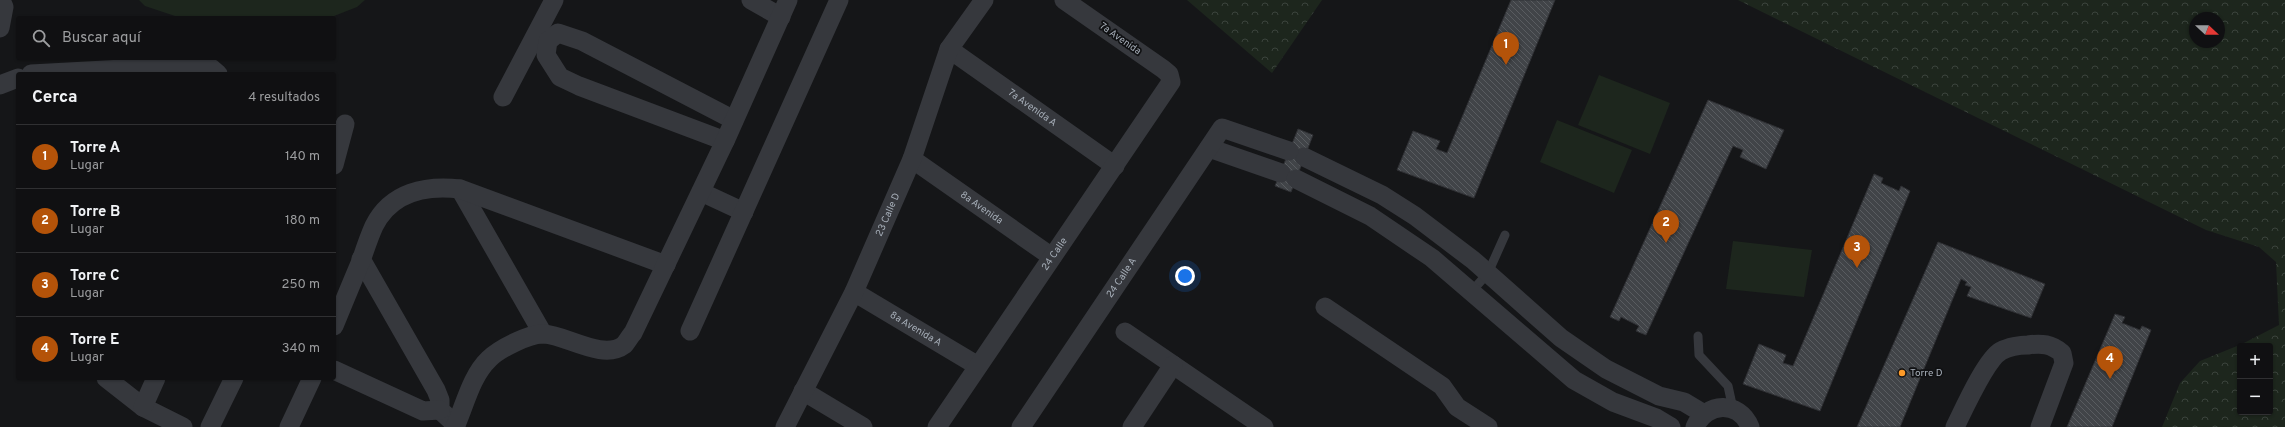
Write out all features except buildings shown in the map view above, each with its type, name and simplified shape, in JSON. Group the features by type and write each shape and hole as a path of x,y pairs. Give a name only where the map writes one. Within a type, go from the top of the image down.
{"street":[{"path":"0,28 4,7 1,0"},
{"path":"503,97 554,0"},
{"path":"361,259 436,390 440,400 440,410 456,426 474,380 488,359 506,345 543,334 595,348 611,350 624,345 633,333 701,192 784,9 750,0"},
{"path":"690,331 839,0"},
{"name":"23 Calle D","path":"785,427 854,292 912,159 949,50 984,0"},
{"name":"7a Avenida","path":"1064,0 1163,69 1169,74 1171,82"},
{"path":"725,141 579,86 560,77 546,55 548,41 558,34 582,41 734,120"},
{"name":"7a Avenida A","path":"949,50 1115,166"},
{"path":"74,72 197,65 212,68 216,72"},
{"path":"0,85 16,79"},
{"name":"24 Calle","path":"937,427 1171,82"},
{"path":"336,158 345,124"},
{"name":"24 Calle A","path":"1021,427 1222,128 1297,154 1382,195"},
{"path":"1209,148 1288,176 1370,216 1432,258 1574,380 1613,402 1656,418 1671,427"},
{"name":"8a Avenida","path":"912,159 1052,257"},
{"path":"336,321 374,225 386,210 402,196 439,186 460,189 666,265"},
{"path":"460,189 543,334"},
{"path":"701,192 744,212"},
{"path":"1370,216 1382,195 1446,238 1561,338 1606,369 1663,398 1684,402 1699,420 1718,407 1733,409 1746,418 1750,427"},
{"name":"8a Avenida A","path":"854,292 978,366"},
{"path":"1325,307 1442,386 1457,407 1488,427"},
{"path":"1125,332 1264,427"},
{"path":"1955,427 1987,367 2000,351 2020,345 2043,343 2062,352 2064,363 2040,427"},
{"path":"1132,427 1173,365"},
{"path":"336,371 423,411 440,410"},
{"path":"109,380 143,407 183,427"},
{"path":"143,407 155,380"},
{"path":"210,427 233,380"},
{"path":"289,427 311,380"},
{"path":"803,391 863,427"}],"lane":[{"path":"1472,291 1488,273 1505,235"},
{"path":"1698,336 1699,354 1728,386 1733,409"}],"green space":[{"path":"139,0 365,0 357,7 334,16 175,16 145,6"},
{"path":"1187,0 1322,0 1272,73"},
{"path":"1738,0 2285,0 2285,427 2162,427 2180,383 2200,361 2237,346 2237,415 2273,415 2273,343 2244,343 2279,325 2276,262 2259,247 2206,230"},
{"path":"1599,75 1670,103 1650,154 1578,125"},
{"path":"1557,120 1632,150 1614,193 1540,162"},
{"path":"1733,241 1812,250 1804,297 1726,289"}],"place":[{"name":"Torre A","path":"1506,65"},
{"name":"Torre B","path":"1666,243"},
{"name":"Torre C","path":"1857,268"},
{"name":"Torre D","path":"1902,373"},
{"name":"Torre E","path":"2110,379"}]}
